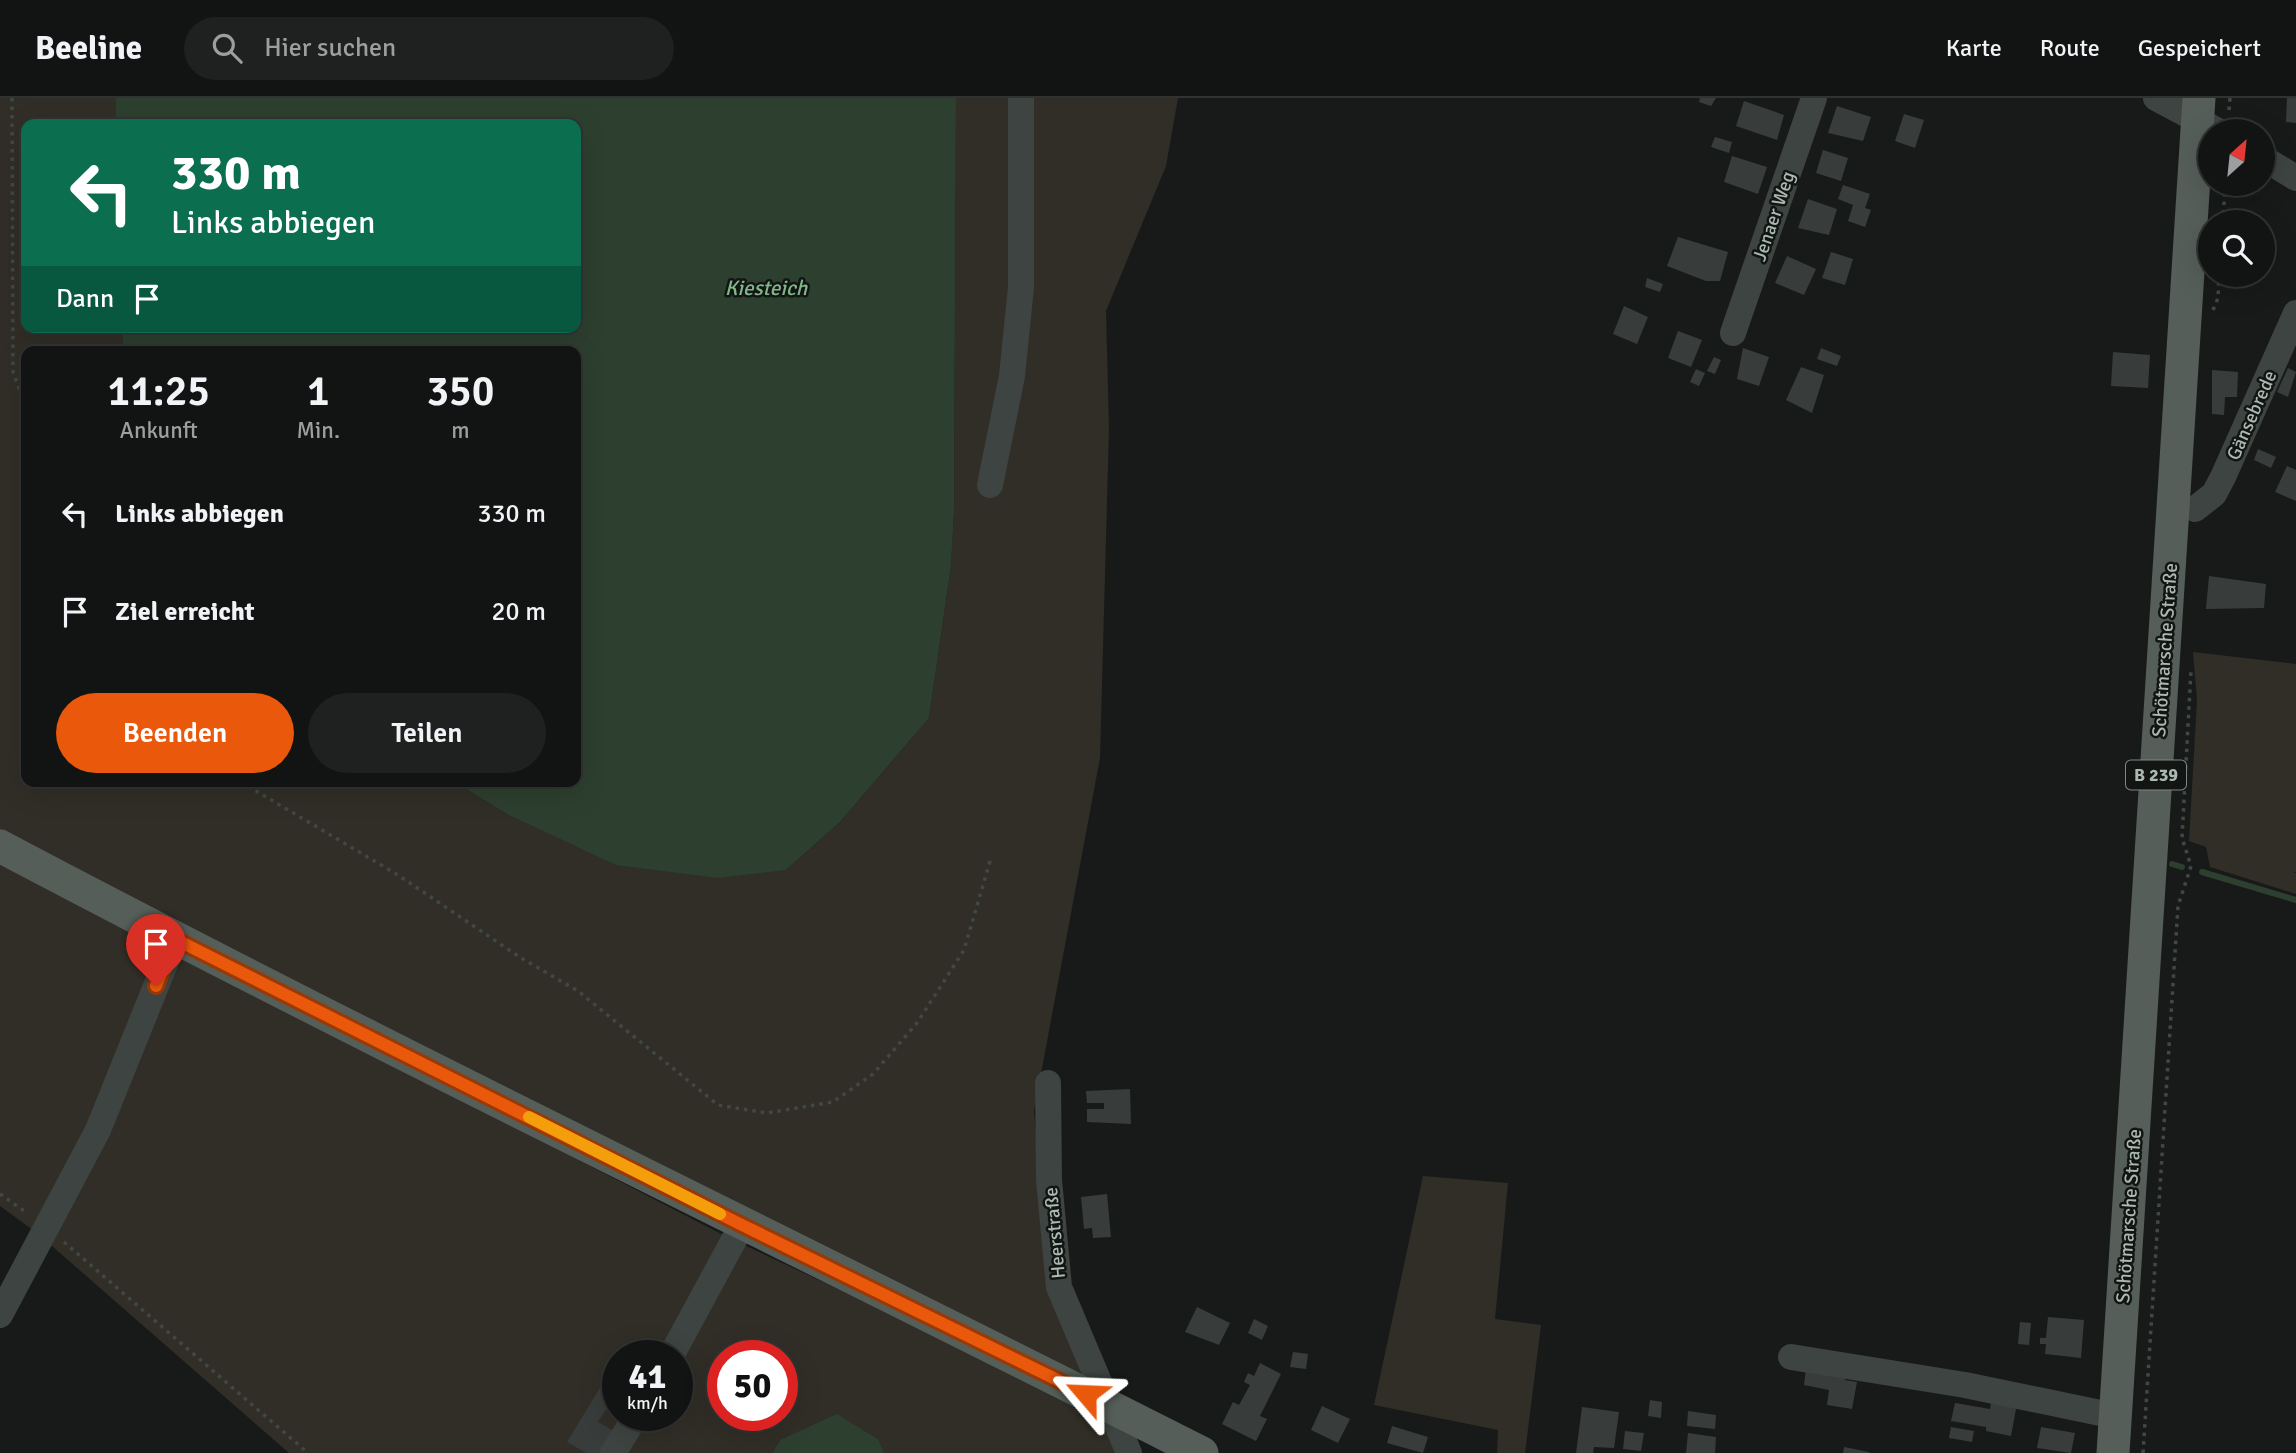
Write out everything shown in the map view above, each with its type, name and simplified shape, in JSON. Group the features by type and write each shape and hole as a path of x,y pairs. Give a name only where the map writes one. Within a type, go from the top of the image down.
{"main road":[{"name":"Schötmarsche Straße","path":"2113,1453 2205,116"},
{"path":"0,846 175,939 1202,1453"}],"street":[{"path":"990,485 1012,376 1021,287 1021,98"},
{"name":"Jenaer Weg","path":"1733,333 1814,98"},
{"path":"2156,98 2205,116"},
{"path":"2275,165 2296,178"},
{"name":"Gänsebrede","path":"2194,509 2214,494 2223,477 2296,313"},
{"path":"0,1315 98,1130 175,939"},
{"name":"Heerstraße","path":"1048,1083 1049,1180 1059,1287 1129,1453"},
{"path":"680,1340 742,1225"},
{"path":"1791,1357 1965,1385 2115,1416"},
{"path":"613,1453 627,1431"}],"path":[{"path":"12,98 13,372 21,394"},
{"path":"249,787 398,875 521,958 578,990 718,1105 767,1112 833,1102 873,1074 917,1023 964,950 991,858"},
{"path":"0,1194 47,1227 308,1453"}],"shaded area":[{"path":"0,98 116,98 116,119 21,119 21,333 122,333 123,346 21,346 21,787 462,787 507,814 786,870 840,822 929,718 951,566 954,513 956,98 1178,98 1166,166 1106,311 1109,428 1100,758 1034,1111 1048,1278 1093,1386 0,834"},
{"path":"2193,652 2296,664 2296,872 2293,872 2296,873 2296,894 2210,867 2206,847 2189,841 2197,700"},
{"path":"0,860 729,1238 1101,1412 1117,1453 884,1453 879,1440 780,1440 772,1453 289,1453 37,1233 0,1206"},
{"path":"1423,1176 1508,1183 1495,1319 1541,1325 1525,1453 1497,1453 1498,1430 1374,1405"}],"water":[{"name":"Kiesteich","path":"116,98 956,98 954,513 951,566 929,718 840,822 786,870 718,878 616,865 507,814 462,787 581,787 581,346 123,346 122,333 581,333 581,119 116,119"},
{"path":"837,1414 879,1440 884,1453 772,1453 780,1440"}],"building":[{"path":"1700,98 1716,98 1711,106 1699,102"},
{"path":"2287,98 2296,98 2296,123 2286,122"},
{"path":"1744,101 1784,115 1777,140 1736,126"},
{"path":"1837,106 1871,117 1863,141 1828,133"},
{"path":"1904,114 1924,120 1915,148 1895,141"},
{"path":"1715,137 1732,142 1729,153 1711,147"},
{"path":"1823,150 1848,158 1841,181 1816,173"},
{"path":"1732,156 1767,167 1758,194 1724,182"},
{"path":"1843,185 1870,194 1865,208 1871,210 1865,227 1848,221 1853,205 1838,199"},
{"path":"1808,199 1837,209 1829,235 1798,228"},
{"path":"1678,237 1728,252 1720,281 1706,281 1667,266"},
{"path":"1831,252 1853,259 1845,285 1822,278"},
{"path":"1787,256 1816,269 1804,295 1775,283"},
{"path":"1647,278 1663,284 1660,292 1645,287"},
{"path":"1624,306 1648,317 1637,344 1613,334"},
{"path":"1678,331 1702,340 1691,367 1668,358"},
{"path":"1743,348 1769,357 1759,386 1737,379"},
{"path":"1821,348 1841,356 1837,366 1817,359"},
{"path":"2113,352 2150,355 2148,388 2111,386"},
{"path":"1714,357 1721,360 1715,374 1707,371"},
{"path":"1801,367 1824,375 1812,413 1786,400"},
{"path":"2288,368 2296,372 2288,397 2277,392"},
{"path":"1696,369 1705,373 1699,386 1690,382"},
{"path":"2212,370 2238,372 2237,397 2225,397 2224,415 2212,414"},
{"path":"2258,449 2276,457 2271,468 2254,460"},
{"path":"2287,466 2296,470 2296,501 2275,492"},
{"path":"2209,576 2266,584 2264,608 2206,609"},
{"path":"1130,1089 1131,1124 1087,1122 1087,1109 1104,1109 1104,1103 1087,1103 1086,1091"},
{"path":"1107,1194 1111,1237 1093,1238 1092,1228 1084,1229 1081,1197"},
{"path":"1197,1307 1230,1323 1219,1345 1185,1332"},
{"path":"2048,1317 2084,1320 2081,1358 2045,1354 2046,1344 2040,1344 2040,1338 2046,1338"},
{"path":"1254,1319 1268,1326 1262,1340 1248,1333"},
{"path":"2020,1322 2031,1323 2029,1345 2018,1344"},
{"path":"1293,1352 1308,1354 1306,1369 1290,1367"},
{"path":"1260,1363 1281,1374 1260,1416 1267,1419 1256,1441 1222,1424 1233,1402 1239,1405 1250,1385 1244,1382 1248,1373 1254,1376"},
{"path":"1806,1368 1846,1375 1845,1380 1857,1382 1852,1409 1827,1405 1829,1390 1804,1385"},
{"path":"602,1384 602,1416 598,1422 602,1424 602,1431 614,1431 601,1453 586,1453 567,1442"},
{"path":"1992,1396 2016,1409 2011,1436 1986,1431 1986,1427 1951,1421 1955,1403 1990,1409"},
{"path":"1650,1400 1662,1402 1661,1418 1648,1416"},
{"path":"1322,1406 1350,1419 1338,1443 1311,1430"},
{"path":"1582,1407 1619,1412 1614,1448 1594,1447 1593,1453 1576,1453"},
{"path":"1688,1411 1716,1415 1715,1429 1687,1426"},
{"path":"1392,1426 1428,1437 1423,1453 1387,1443"},
{"path":"1951,1427 1974,1431 1972,1442 1949,1438"},
{"path":"2041,1427 2075,1433 2071,1453 2037,1448"},
{"path":"1625,1431 1644,1433 1641,1451 1623,1449"},
{"path":"1688,1433 1716,1437 1715,1453 1686,1453"},
{"path":"1844,1447 1869,1452 1869,1453 1843,1453"}],"waterway":[{"path":"2172,864 2182,867"},
{"path":"2202,872 2296,900"}],"slow traffic":[{"path":"529,1117 720,1214"}],"route":[{"path":"156,986 175,939 742,1225 1086,1394"}]}
